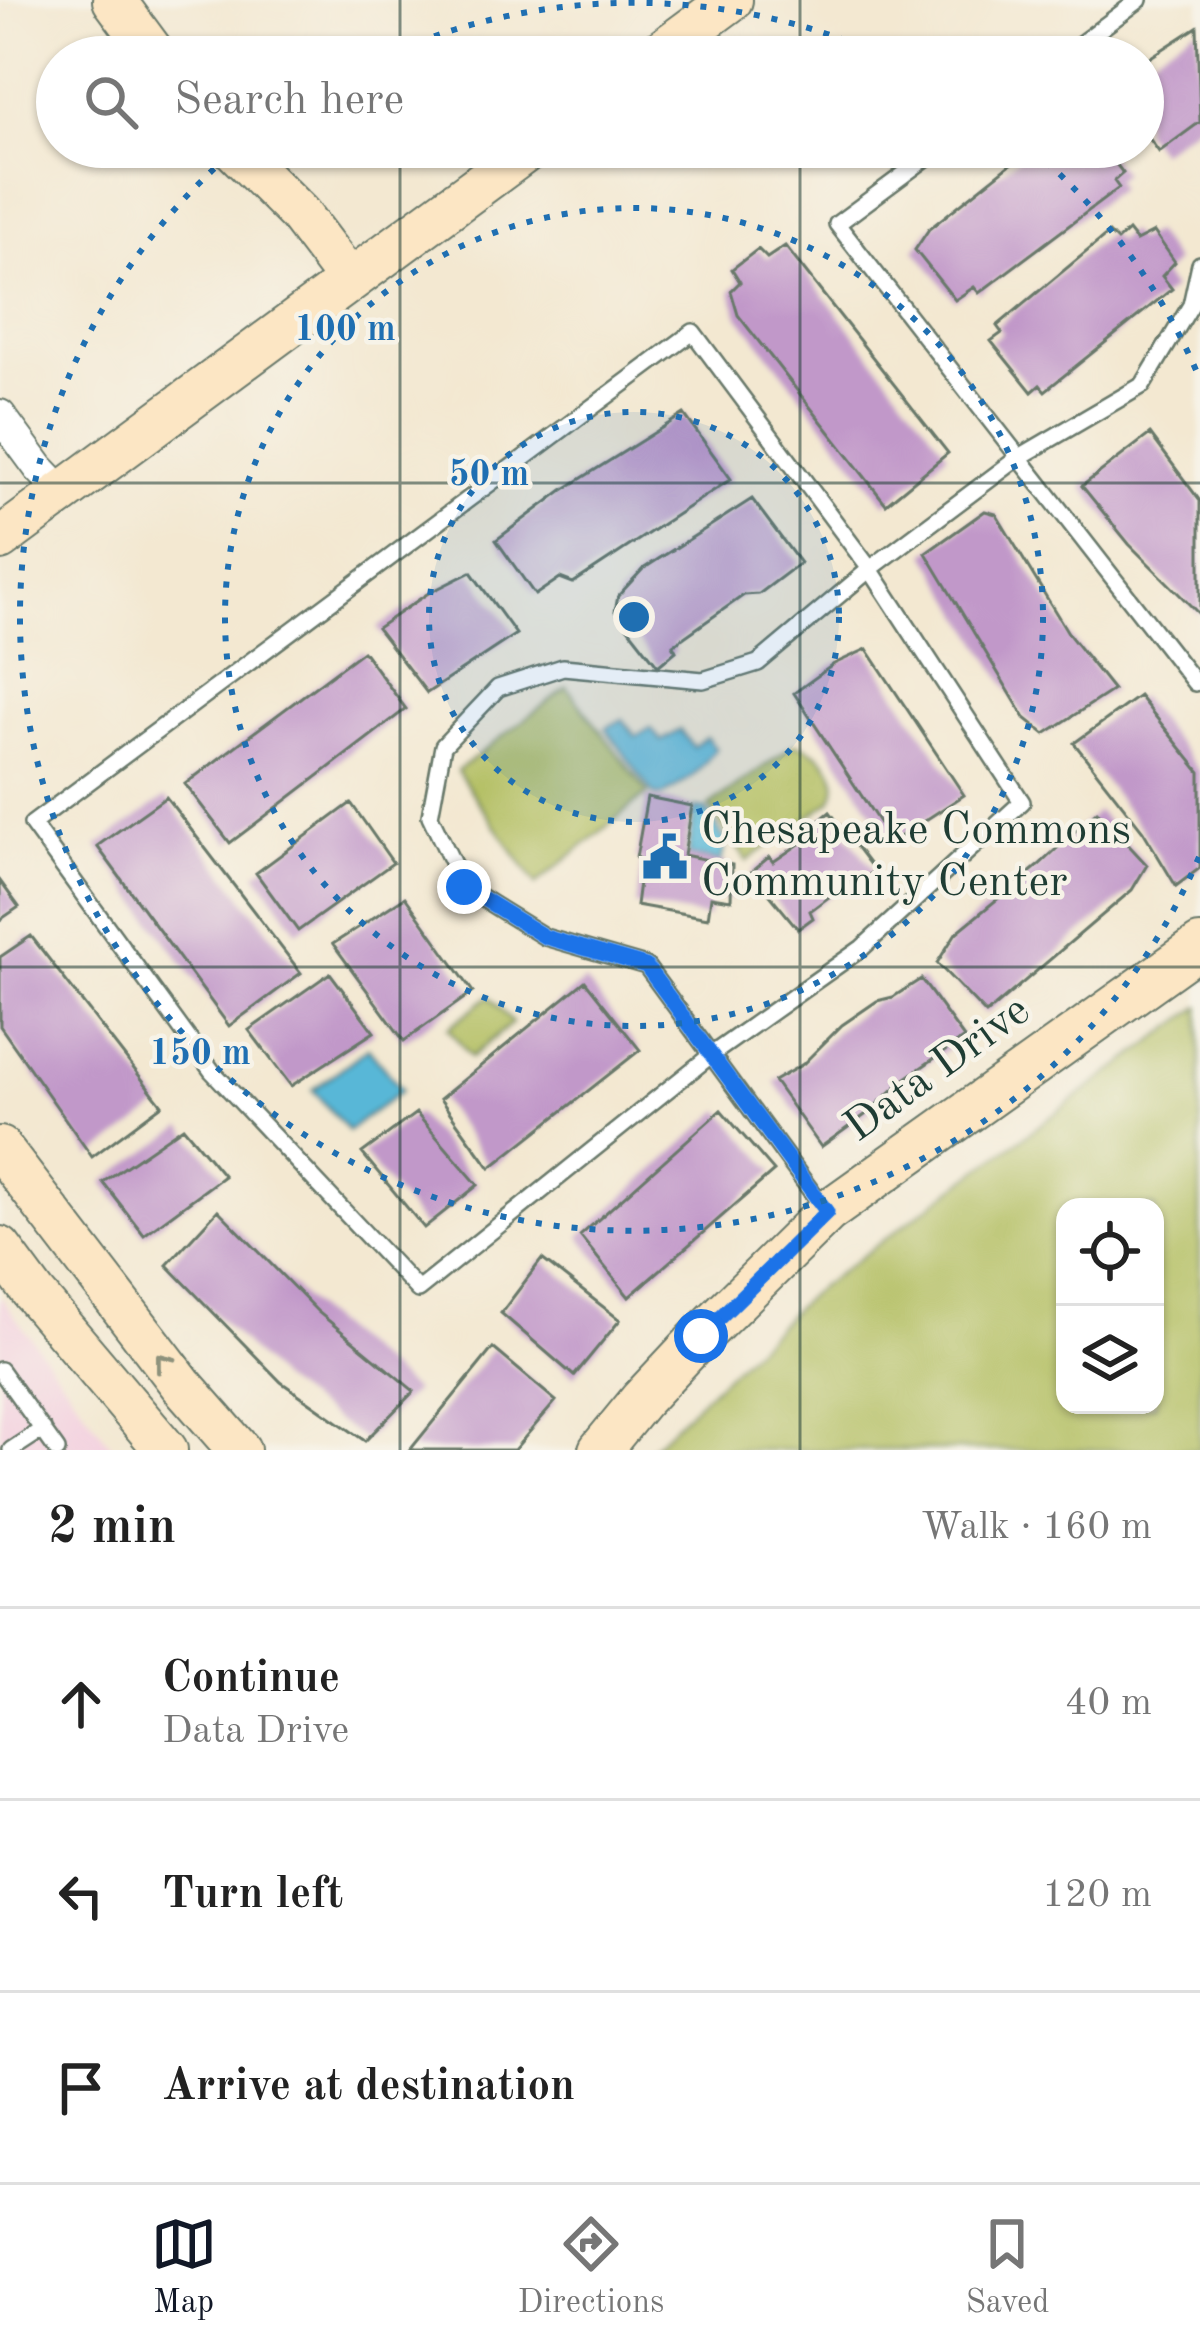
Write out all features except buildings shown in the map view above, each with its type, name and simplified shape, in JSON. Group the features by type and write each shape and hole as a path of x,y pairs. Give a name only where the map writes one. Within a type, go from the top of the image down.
{"street":[{"path":"114,0 141,36"},
{"path":"682,36 731,0"},
{"path":"253,168 299,214 350,280"},
{"path":"0,538 52,481 350,280 502,168"},
{"path":"0,415 52,481"},
{"name":"Data Drive","path":"600,1450 701,1336 827,1212 1200,946"},
{"path":"0,1148 181,1384 239,1450"},
{"path":"0,1248 166,1450"}],"lane":[{"path":"1091,36 1139,0"},
{"path":"913,168 837,224 1195,683 1200,680"},
{"path":"827,1212 646,966 545,937 464,887 430,816 443,746 498,688 563,667 703,680 758,663 870,569 1018,458 1143,385 1191,305 1200,264"},
{"path":"693,332 870,569 1022,802 862,948 711,1055 418,1290 212,1071 32,824 693,332"},
{"path":"0,1370 57,1450"},
{"path":"11,1450 43,1430"}],"shaded area":[{"path":"0,1296 114,1450 0,1450"}],"green space":[{"path":"567,687 648,793 536,884 457,771"},
{"path":"795,744 828,765 835,782 831,801 747,861 709,806"},
{"path":"489,996 512,1023 471,1057 448,1028"},
{"path":"1200,1007 1200,1450 649,1450 809,1295"}],"water":[{"path":"623,719 636,737 651,728 661,741 680,730 693,747 706,737 716,749 694,775 663,796 654,795 606,728"},
{"path":"695,808 705,809 726,841 721,862 688,856"},
{"path":"368,1048 402,1090 348,1131 313,1090"}],"place":[{"name":"Chesapeake Commons Community Center","path":"665,857"}],"route":[{"path":"464,887 545,937 646,966 827,1212 701,1336"}]}
